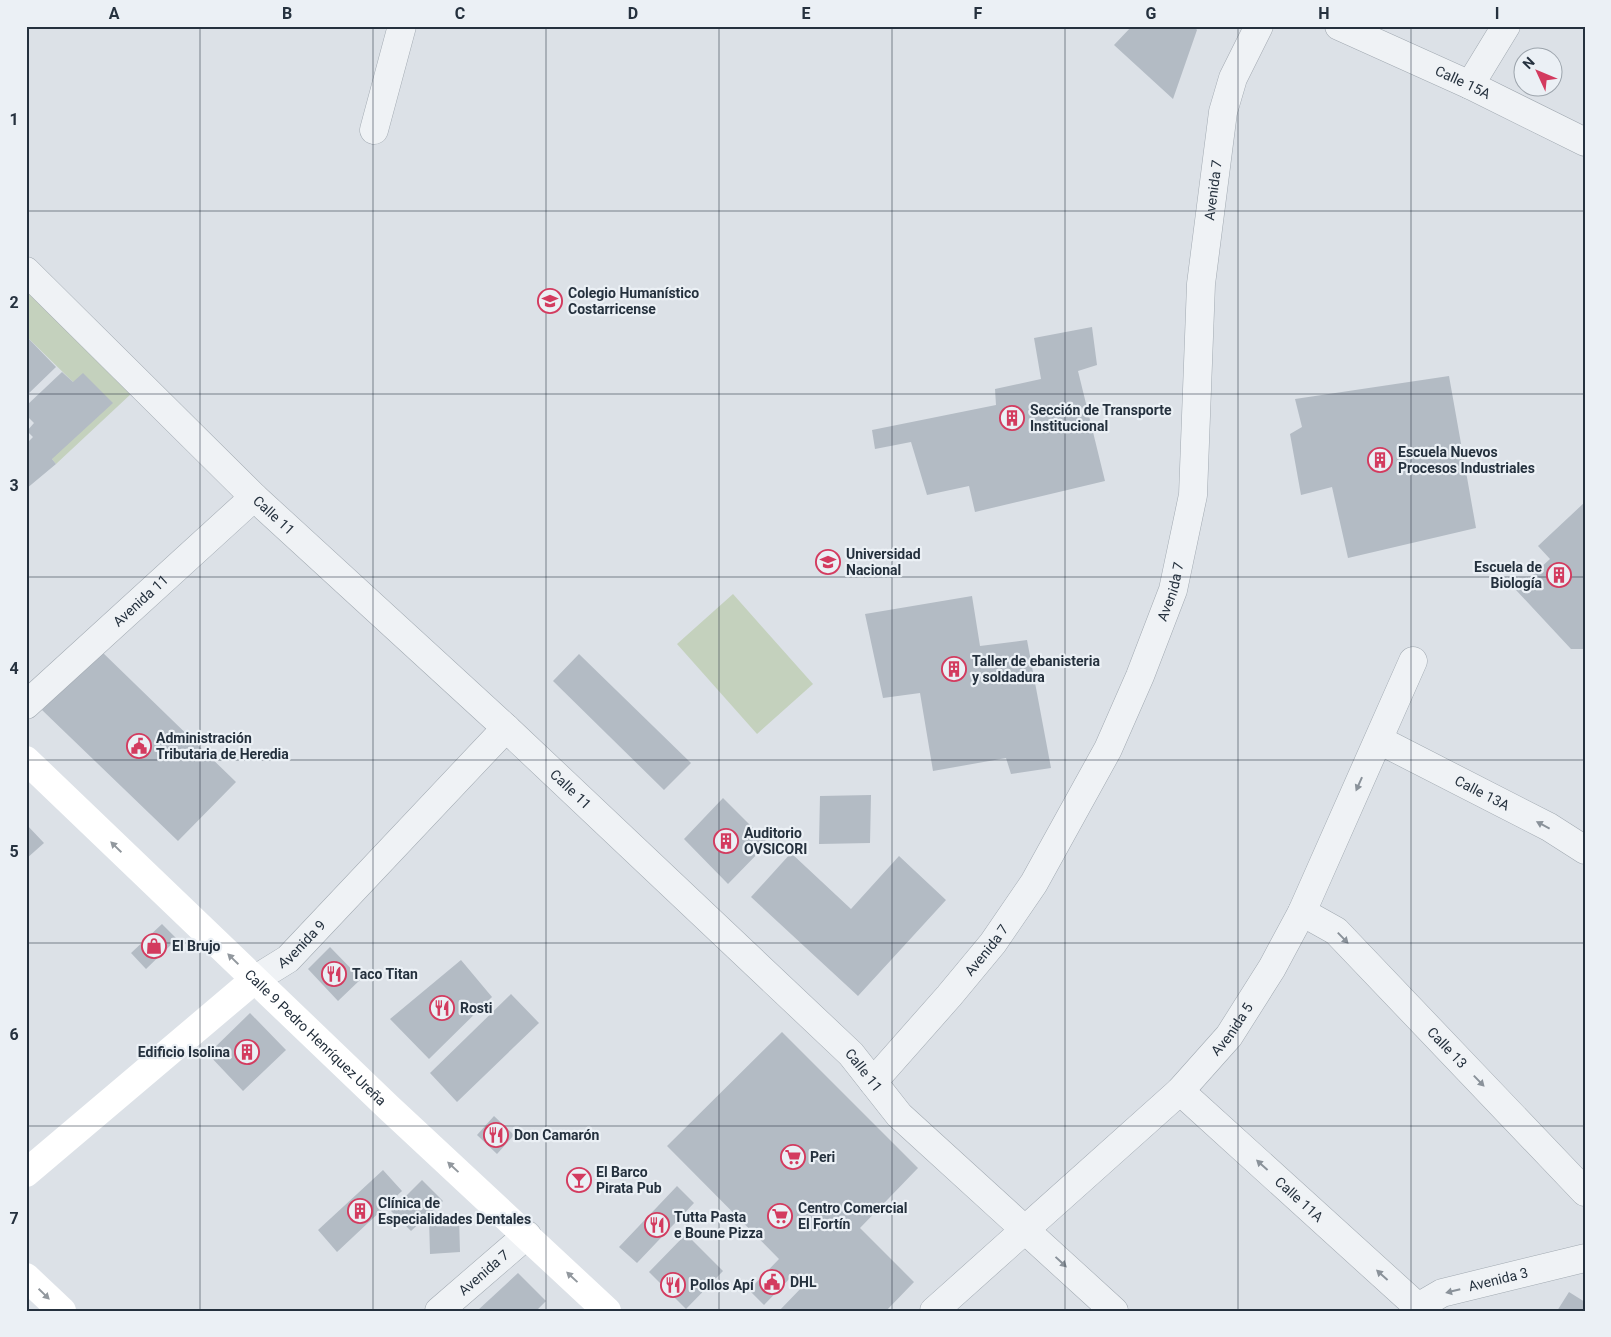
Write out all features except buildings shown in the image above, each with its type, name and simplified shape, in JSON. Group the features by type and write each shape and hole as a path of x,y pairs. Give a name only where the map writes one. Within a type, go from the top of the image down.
{"main road":[{"name":"Calle 9 Pedro Henríquez Ureña","path":"26,760 254,980 607,1311"},
{"name":"Avenida 9","path":"26,1173 254,980"},
{"path":"26,1276 62,1311"}],"street":[{"path":"374,130 402,26"},
{"name":"Avenida 7","path":"873,1082 949,996 993,942 1034,882 1108,749 1140,676 1173,590 1193,496 1201,284 1223,112 1232,78 1259,26"},
{"name":"Calle 15A","path":"1339,26 1470,85 1585,142"},
{"path":"1470,85 1506,26"},
{"name":"Calle 11","path":"26,271 254,497 506,728 851,1054 899,1115 1114,1311"},
{"name":"Avenida 11","path":"26,705 254,497"},
{"name":"Avenida 5","path":"934,1311 1180,1091 1229,1036 1272,968 1302,912 1413,661"},
{"name":"Avenida 9","path":"254,980 288,959 506,728"},
{"name":"Calle 13A","path":"1379,740 1549,827 1585,850"},
{"name":"Calle 13","path":"1302,912 1336,931 1585,1192"},
{"name":"Calle 11A","path":"1180,1091 1417,1309"},
{"name":"Avenida 7","path":"439,1311 527,1235"},
{"name":"Avenida 3","path":"1417,1309 1442,1293 1585,1258"}],"green space":[{"path":"26,282 132,393 56,464 52,459 73,382 26,336"},
{"path":"733,594 813,684 757,734 677,644"}],"place":[{"name":"Colegio Humanístico Costarricense","path":"550,301"},
{"name":"Sección de Transporte Institucional","path":"1012,418"},
{"name":"Escuela Nuevos Procesos Industriales","path":"1380,460"},
{"name":"Universidad Nacional","path":"828,562"},
{"name":"Escuela de Biología","path":"1559,575"},
{"name":"Taller de ebanisteria y soldadura","path":"954,669"},
{"name":"Administración Tributaria de Heredia","path":"139,746"},
{"name":"Auditorio OVSICORI","path":"726,841"},
{"name":"El Brujo","path":"154,946"},
{"name":"Taco Titan","path":"334,974"},
{"name":"Rosti","path":"442,1008"},
{"name":"Edificio Isolina","path":"247,1052"},
{"name":"Don Camarón","path":"496,1135"},
{"name":"Peri","path":"793,1157"},
{"name":"El Barco Pirata Pub","path":"579,1180"},
{"name":"Clínica de Especialidades Dentales","path":"360,1211"},
{"name":"Centro Comercial El Fortín","path":"780,1216"},
{"name":"Tutta Pasta e Boune Pizza","path":"657,1225"},
{"name":"DHL","path":"772,1282"},
{"name":"Pollos Apí","path":"673,1285"}]}
